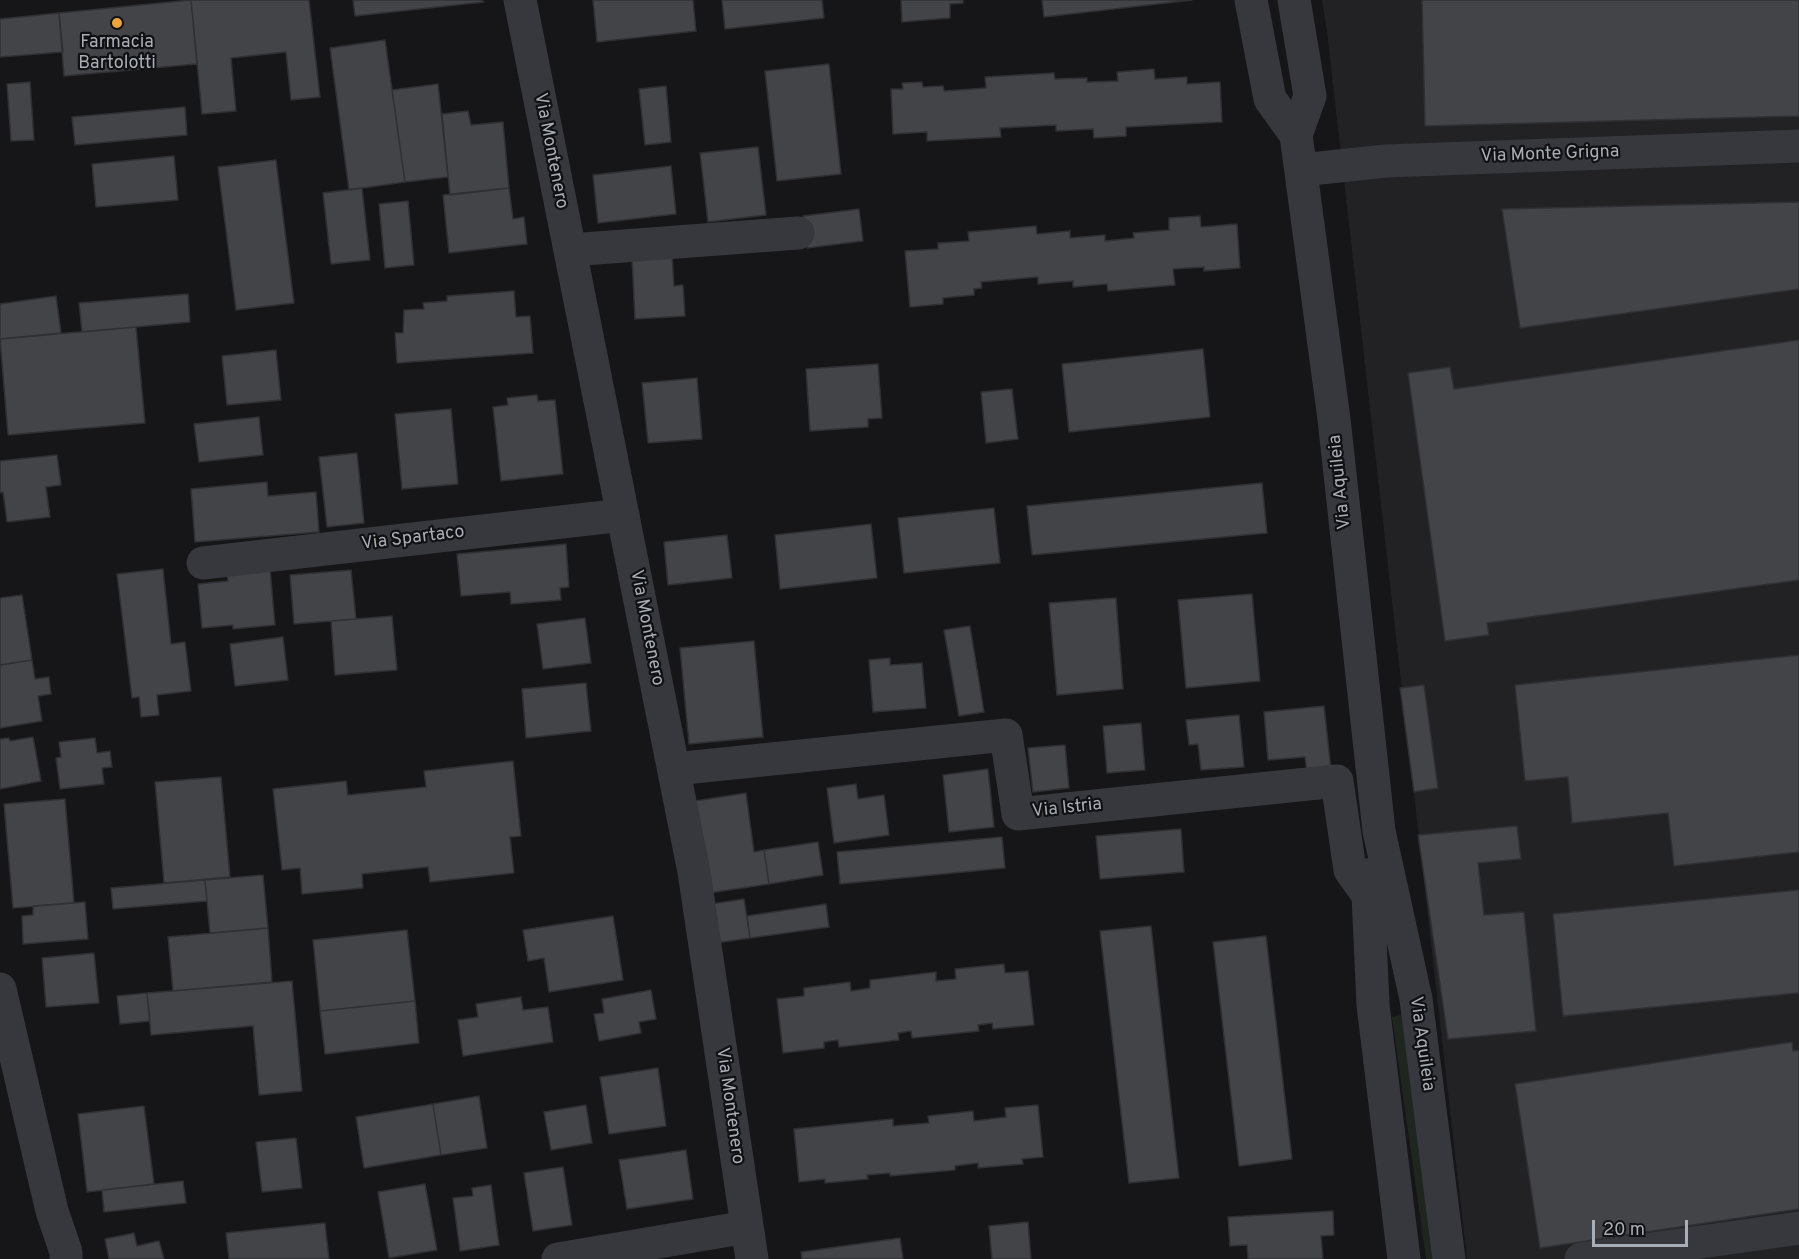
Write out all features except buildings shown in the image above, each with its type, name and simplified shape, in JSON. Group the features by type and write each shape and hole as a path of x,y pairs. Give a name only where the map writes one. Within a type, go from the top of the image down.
{"street":[{"name":"Via Montenero","path":"520,0 694,872 752,1259"},
{"name":"Via Aquileia","path":"1251,0 1270,99 1296,135 1334,419 1379,831 1416,999 1449,1259"},
{"name":"Via Aquileia","path":"1294,0 1310,96 1296,135"},
{"name":"Via Monte Grigna","path":"1301,170 1386,161 1799,146"},
{"path":"570,250 798,233"},
{"name":"Via Spartaco","path":"202,563 623,515"},
{"name":"Via Istria","path":"674,769 1006,735 1018,814 1337,781 1350,870 1368,895"},
{"name":"Via Aquileia","path":"1379,831 1368,895 1373,1005 1404,1259"},
{"path":"0,989 51,1211 66,1252 66,1259"},
{"path":"47,1259 51,1211"},
{"path":"558,1259 747,1227"},
{"path":"1581,1259 1799,1228"}],"shaded area":[{"path":"1322,0 1799,0 1799,1259 1467,1259"},
{"path":"1405,1014 1438,1259 1426,1259 1392,1017"}],"place":[{"name":"Farmacia Bartolotti","path":"117,23"}]}
